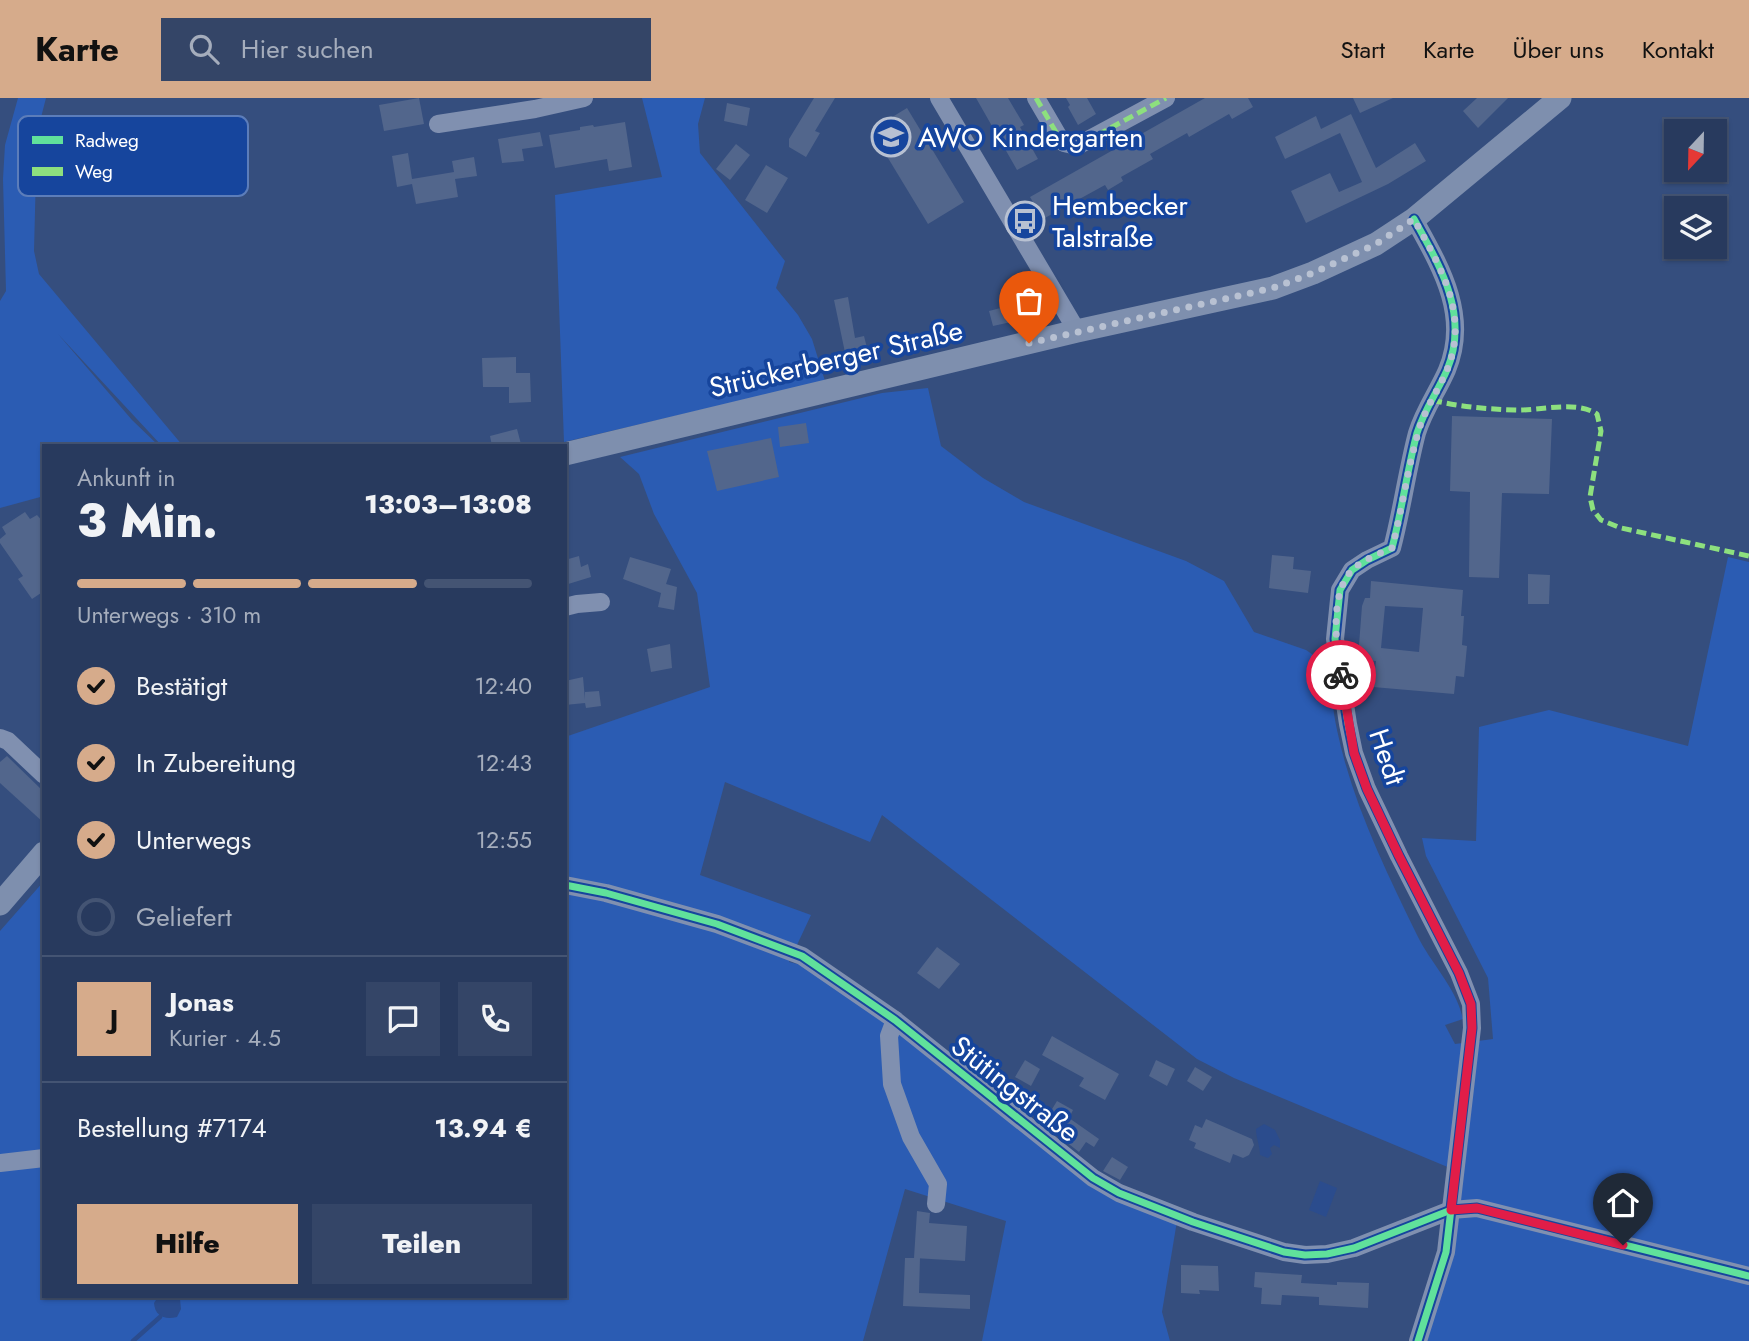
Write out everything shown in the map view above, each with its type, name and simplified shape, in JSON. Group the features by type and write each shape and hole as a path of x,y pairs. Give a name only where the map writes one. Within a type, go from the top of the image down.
{"main road":[{"name":"Strückerberger Straße","path":"567,454 1077,331 1273,288 1376,244 1414,219 1560,98"},
{"path":"0,904 42,855"}],"street":[{"path":"438,124 534,104 584,98"},
{"path":"939,98 1077,331"},
{"path":"1036,98 1060,139 1064,143 1077,146 1166,98"},
{"name":"Hedt","path":"1414,219 1451,293 1456,338 1449,366 1417,434 1392,548 1352,570 1340,590 1335,639 1348,724 1358,765 1399,856 1459,973 1471,1004 1472,1028 1451,1210"},
{"path":"567,606 601,602"},
{"path":"0,738 8,741 42,773"},
{"name":"Stütingstraße","path":"567,885 606,893 718,924 789,950 819,966 895,1020 1093,1178 1119,1193 1193,1222 1284,1252 1327,1254 1354,1248 1451,1210 1477,1208 1749,1276"},
{"path":"895,1020 889,1036 892,1084 911,1137 938,1184 936,1204"},
{"path":"0,1163 42,1158"},
{"path":"1418,1341 1446,1252 1451,1210"}],"shaded area":[{"path":"18,98 46,98 41,116 18,116 18,196 35,196 34,251 39,274 181,444 160,444 58,334 132,420 157,444 42,444 42,497 0,508 0,301 6,291 3,179 5,145"},
{"path":"642,98 705,98 698,124 700,153 785,261 776,288 798,315 812,339 825,381 564,442 555,195 662,177"},
{"path":"928,388 941,446 983,478 1024,502 1186,561 1224,581 1254,632 1306,650 1329,666 1337,730 1360,809 1417,935 1460,1007 1463,1019 1445,1025 1455,1044 1493,1039 1488,978 1426,856 1422,838 1476,841 1479,727 1549,710 1688,746 1728,557 1749,562 1749,1341 1424,1341 1462,1173 1234,1078 1197,1059 882,815 870,842 725,782 700,875 811,915 789,962 814,968 1083,1176 1177,1221 1162,1312 1170,1341 982,1341 1006,1221 905,1189 863,1341 0,1341 0,931 42,883 42,1298 567,1298 567,736 710,687 697,593 654,514 639,474 620,457 882,393"},
{"path":"1264,1124 1275,1130 1280,1140 1280,1148 1274,1145 1270,1148 1272,1154 1268,1158 1260,1155 1256,1132 1256,1129"},
{"path":"1320,1181 1337,1188 1326,1217 1309,1210"},
{"path":"157,1298 180,1299 181,1309 177,1317 168,1318 158,1314 154,1303"}],"building":[{"path":"419,98 424,124 384,131 379,105"},
{"path":"814,98 835,98 815,131 820,133 806,157 789,147 789,139"},
{"path":"976,98 1008,98 1024,125 1020,127 1038,159 1017,170"},
{"path":"1066,98 1087,98 1096,114 1078,125"},
{"path":"1205,98 1248,98 1253,107 1232,119 1229,114 1189,137 1187,133 1150,154 1153,159 1121,177 1123,181 1108,190 1105,185 1043,219 1030,197"},
{"path":"1353,98 1393,98 1360,113"},
{"path":"1477,98 1508,98 1478,128 1463,111"},
{"path":"727,103 750,108 747,126 724,121"},
{"path":"907,108 964,202 928,224 871,130"},
{"path":"1351,114 1376,168 1415,143 1426,161 1388,184 1306,223 1291,191 1330,173 1339,192 1362,182 1340,133 1285,159 1275,137 1316,116 1321,129"},
{"path":"625,122 632,167 609,171 607,159 555,168 549,135 580,130 580,127"},
{"path":"540,132 543,146 522,149 524,161 502,163 498,139"},
{"path":"736,144 750,155 730,180 716,169"},
{"path":"408,153 412,179 454,172 452,161 474,157 477,176 455,179 458,197 416,204 412,184 397,187 392,156"},
{"path":"766,165 788,178 767,213 745,200"},
{"path":"848,297 855,338 864,336 869,356 847,362 834,300"},
{"path":"1008,306 1011,322 993,326 989,311"},
{"path":"516,357 516,373 530,373 531,402 509,403 509,387 483,387 482,358"},
{"path":"1452,416 1552,419 1549,494 1502,493 1499,578 1469,577 1470,492 1450,491"},
{"path":"806,423 809,443 780,447 778,427"},
{"path":"517,429 521,444 492,444 490,436"},
{"path":"771,438 779,477 717,491 707,451"},
{"path":"25,512 30,519 37,515 42,521 42,592 32,599 18,579 23,576 0,543 0,539 6,534 2,527"},
{"path":"1272,555 1294,557 1293,569 1311,571 1308,593 1269,588"},
{"path":"579,556 581,567 588,564 591,577 567,584 567,559"},
{"path":"630,557 671,569 666,584 677,587 674,610 658,607 661,593 623,579"},
{"path":"1528,574 1550,575 1549,604 1528,604"},
{"path":"1371,581 1463,590 1462,645 1467,646 1464,677 1456,676 1454,694 1373,687 1376,661 1352,659 1352,644 1359,645 1362,606 1365,598 1370,598","holes":["1385,606 1423,608 1419,652 1381,648"]},
{"path":"670,644 672,668 651,672 647,649"},
{"path":"583,677 585,700 585,692 599,691 601,706 586,708 585,703 567,705 567,681"},
{"path":"7,756 42,790 42,821 0,783 0,762"},
{"path":"937,947 960,964 939,989 917,973"},
{"path":"1052,1036 1119,1074 1105,1100 1079,1086 1084,1078 1042,1055"},
{"path":"1025,1060 1040,1069 1031,1086 1015,1077"},
{"path":"1156,1060 1175,1069 1167,1086 1149,1076"},
{"path":"1195,1067 1212,1077 1203,1091 1187,1081"},
{"path":"1057,1101 1073,1110 1069,1118 1099,1139 1094,1147 1086,1142 1079,1152 1065,1141 1070,1133 1046,1119"},
{"path":"1206,1119 1252,1139 1254,1145 1249,1155 1243,1158 1233,1154 1230,1163 1194,1148 1196,1143 1189,1140 1195,1125 1202,1128"},
{"path":"1112,1157 1128,1167 1120,1180 1103,1171"},
{"path":"917,1211 930,1213 929,1223 967,1226 965,1261 914,1258"},
{"path":"905,1258 920,1258 919,1293 970,1295 970,1309 903,1306"},
{"path":"1181,1265 1218,1266 1219,1291 1181,1293"},
{"path":"1255,1272 1302,1275 1301,1283 1369,1283 1368,1308 1319,1305 1319,1297 1282,1295 1281,1305 1261,1304 1262,1288 1254,1287"}],"waterway":[{"path":"133,1341 160,1317"}],"marked path":[{"path":"1036,98 1060,139 1064,143 1077,146 1166,98"},
{"path":"1432,400 1504,410 1568,407 1597,414 1601,431 1590,497 1593,510 1601,520 1621,528 1749,556"}],"cycle path":[{"path":"1414,219 1449,292 1454,310 1453,350 1447,370 1417,433 1392,548 1352,570 1340,590 1335,639 1354,753 1367,789 1459,973 1471,1004 1472,1028 1446,1252 1418,1341"},
{"path":"567,885 606,893 717,924 802,956 895,1020 1093,1178 1119,1193 1193,1222 1284,1252 1327,1254 1354,1248 1451,1210 1477,1208 1749,1276"}],"way so far":[{"path":"1029,343 1273,288 1376,244 1414,219 1451,293 1456,338 1449,366 1417,434 1392,548 1352,570 1340,590 1335,639 1341,675"}],"place":[{"name":"AWO Kindergarten","path":"891,137"},
{"name":"Hembecker Talstraße","path":"1025,221"}],"route":[{"path":"1341,675 1354,753 1367,789 1459,973 1471,1004 1472,1028 1451,1210 1477,1208 1623,1245"}]}
